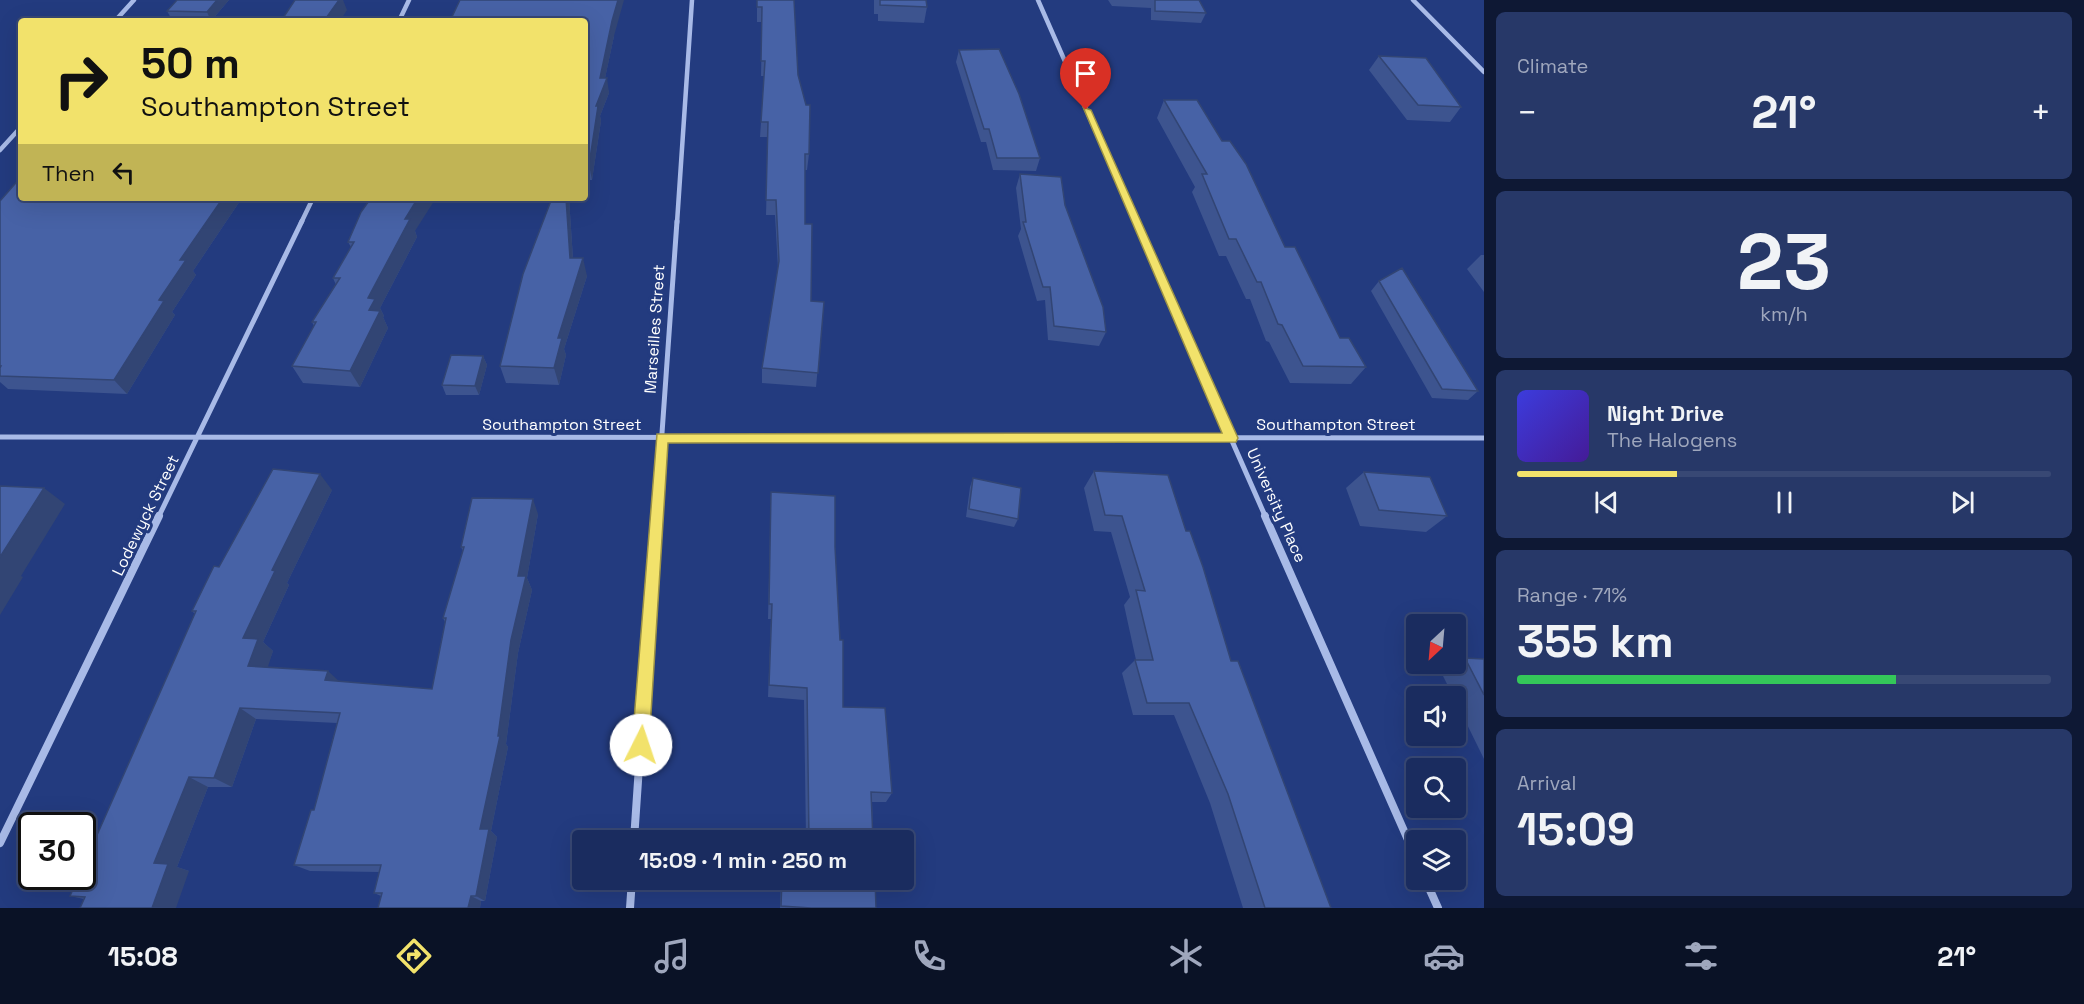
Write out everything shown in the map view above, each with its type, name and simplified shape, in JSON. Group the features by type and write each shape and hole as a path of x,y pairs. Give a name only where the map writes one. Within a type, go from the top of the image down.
{"street":[{"path":"118,18 134,0"},
{"path":"401,18 410,0"},
{"name":"Marseilles Street","path":"635,830 692,0"},
{"name":"University Place","path":"1038,0 1406,835"},
{"path":"1413,0 1484,72"},
{"path":"0,150 18,130"},
{"name":"Lodewyck Street","path":"0,843 312,201"},
{"name":"Southampton Street","path":"0,437 1484,438"},
{"path":"630,908 631,890"},
{"path":"1430,890 1438,908"}],"building":[{"path":"177,0 217,0 207,12 167,11"},
{"path":"295,0 339,0 326,18 283,18"},
{"path":"460,0 618,0 600,78 607,78 596,106 598,106 589,165 588,18 451,18"},
{"path":"757,0 794,0 798,75 806,105 810,105 809,154 805,154 805,224 812,224 811,301 824,302 818,373 762,368 779,261 776,200 766,200 768,122 761,122 765,61 761,61 762,7 757,7"},
{"path":"880,0 926,0 927,7 880,5"},
{"path":"1155,0 1199,0 1206,13 1155,11"},
{"path":"999,49 1019,94 1040,158 997,158 989,129 984,129 959,50"},
{"path":"1379,56 1426,58 1461,107 1418,105"},
{"path":"1164,100 1197,100 1222,141 1230,141 1246,164 1285,247 1295,247 1340,338 1349,338 1366,367 1303,366 1282,325 1278,324 1261,282 1257,282 1236,239 1229,239 1202,174 1207,174"},
{"path":"1020,174 1061,177 1065,205 1103,307 1106,332 1054,326 1050,287 1043,287 1023,222 1026,222"},
{"path":"18,180 18,201 221,201 180,260 186,260 159,300 164,301 114,380 0,376 0,201"},
{"path":"369,201 416,201 405,219 410,219 368,298 375,299 369,310 380,311 350,371 292,366 316,322 312,322 340,278 333,278 354,242 348,242 361,212"},
{"path":"551,201 566,201 570,258 583,258 558,338 562,338 554,368 500,366 523,274"},
{"path":"1402,268 1478,391 1442,389 1379,281"},
{"path":"451,355 483,356 475,386 442,385"},
{"path":"273,469 320,474 272,570 275,571 243,638 258,639 248,666 328,671 325,680 432,689 446,618 443,618 464,547 461,547 472,498 533,499 518,576 526,576 511,640 498,736 500,736 480,829 489,829 476,896 471,896 468,908 378,908 382,893 374,893 381,865 294,865 311,810 314,810 340,713 240,708 214,778 189,777 154,863 168,864 152,908 80,908 85,897 70,896 73,890 96,890 96,837 196,611 192,611 214,566 219,567"},
{"path":"1094,471 1168,475 1186,531 1190,531 1203,567 1231,661 1238,661 1331,908 1265,908 1228,794 1189,703 1147,703 1135,660 1153,660 1136,590 1145,591 1122,516 1105,515"},
{"path":"1364,472 1430,477 1447,516 1379,510"},
{"path":"973,478 1021,488 1018,519 969,509"},
{"path":"0,486 44,488 0,557"},
{"path":"771,492 835,496 840,640 843,640 843,707 885,708 892,793 871,792 873,830 809,830 807,688 769,685 772,604 769,604"},
{"path":"1466,658 1484,659 1484,695 1466,660"},
{"path":"782,890 875,890 876,908 781,906"}],"route":[{"path":"641,745 662,437 1231,438 1086,110"}]}
